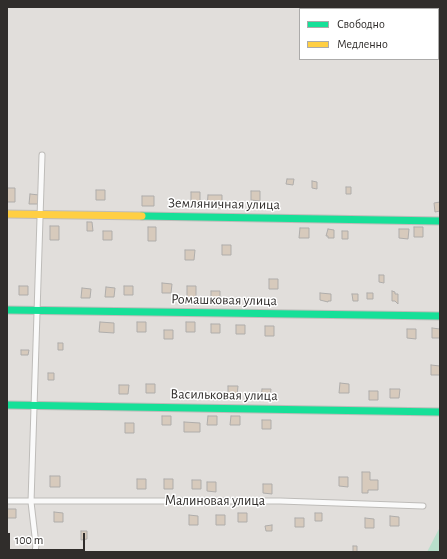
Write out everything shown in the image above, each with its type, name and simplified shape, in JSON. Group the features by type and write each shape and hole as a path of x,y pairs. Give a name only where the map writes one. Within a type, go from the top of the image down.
{"street":[{"path":"35,552 36,545 32,502 42,155"},
{"name":"Земляничная улица","path":"7,214 440,221"},
{"name":"Ромашковая улица","path":"7,310 440,316"},
{"name":"Васильковая улица","path":"7,405 440,412"},
{"name":"Малиновая улица","path":"7,501 280,501 423,506"}],"green space":[{"path":"440,527 440,552 427,552"}],"building":[{"path":"287,179 294,179 293,185 286,184"},
{"path":"312,181 317,182 317,189 312,188"},
{"path":"346,187 351,187 351,194 346,194"},
{"path":"7,188 15,188 15,202 7,202"},
{"path":"96,190 105,190 105,200 96,200"},
{"path":"251,191 260,191 260,201 251,200"},
{"path":"191,192 200,192 200,202 191,201"},
{"path":"30,194 39,195 39,204 29,204"},
{"path":"208,195 222,195 222,208 207,208"},
{"path":"142,196 154,196 154,206 142,206"},
{"path":"440,202 440,211 435,212 434,203"},
{"path":"87,222 92,222 93,231 87,231"},
{"path":"50,226 59,226 59,240 50,240"},
{"path":"148,227 156,227 156,241 148,241"},
{"path":"414,227 423,227 423,237 414,237"},
{"path":"300,228 309,228 309,238 299,238"},
{"path":"328,229 334,230 334,238 328,238 328,236 326,236"},
{"path":"399,229 409,229 408,239 399,238"},
{"path":"103,231 112,231 112,240 103,240"},
{"path":"342,231 348,231 348,239 342,239"},
{"path":"222,245 231,245 231,255 222,255"},
{"path":"185,250 195,250 194,260 185,260"},
{"path":"379,275 384,275 384,283 379,282"},
{"path":"269,279 278,279 278,289 269,289"},
{"path":"162,283 172,284 171,293 162,293"},
{"path":"19,286 28,286 28,295 19,295"},
{"path":"124,286 133,286 133,295 124,295"},
{"path":"187,286 196,286 196,300 187,300"},
{"path":"106,287 115,288 114,297 105,297"},
{"path":"82,288 91,289 90,298 81,298"},
{"path":"211,291 220,291 220,300 211,300"},
{"path":"392,291 395,292 395,294 398,294 398,304 395,301 392,301"},
{"path":"320,293 331,294 331,301 328,302 320,300"},
{"path":"367,293 373,293 373,299 367,299"},
{"path":"352,294 358,294 358,301 353,301"},
{"path":"100,322 114,323 114,333 99,332"},
{"path":"137,322 146,322 146,332 137,332"},
{"path":"186,322 195,322 195,332 186,332"},
{"path":"211,324 220,324 220,333 211,333"},
{"path":"236,325 245,325 245,334 236,334"},
{"path":"265,326 274,326 274,336 265,336"},
{"path":"432,328 440,329 440,338 432,338"},
{"path":"407,329 416,329 416,339 407,338"},
{"path":"164,330 173,330 173,339 164,339"},
{"path":"58,343 63,343 63,350 58,350"},
{"path":"21,350 29,350 28,355 21,355"},
{"path":"431,365 440,366 440,375 431,375"},
{"path":"48,373 54,373 54,380 48,380"},
{"path":"340,383 349,384 349,393 339,393"},
{"path":"146,384 155,384 155,393 146,393"},
{"path":"119,385 129,385 128,394 119,394"},
{"path":"228,386 238,386 237,396 228,396"},
{"path":"262,389 271,389 270,398 261,398"},
{"path":"390,389 400,389 399,398 390,398"},
{"path":"369,391 378,391 378,400 369,400"},
{"path":"162,416 171,416 171,425 162,425"},
{"path":"208,416 217,416 217,425 207,425"},
{"path":"231,416 240,416 240,425 230,425"},
{"path":"262,420 271,420 271,429 262,429"},
{"path":"184,422 200,423 200,432 184,432"},
{"path":"125,423 134,423 134,433 125,433"},
{"path":"362,472 370,472 370,480 378,480 378,490 368,490 368,493 362,493"},
{"path":"50,476 60,476 60,487 50,487"},
{"path":"339,477 348,477 348,487 339,486"},
{"path":"137,479 146,479 146,489 137,489"},
{"path":"164,479 173,479 173,489 164,489"},
{"path":"192,480 201,480 201,489 192,489"},
{"path":"207,482 216,482 216,492 207,491"},
{"path":"263,484 272,484 272,494 263,493"},
{"path":"7,509 16,509 16,518 7,518"},
{"path":"54,512 63,513 63,522 54,522"},
{"path":"238,513 247,513 247,522 238,522"},
{"path":"315,513 322,513 322,521 315,521"},
{"path":"189,515 198,516 198,525 189,525"},
{"path":"216,515 225,515 225,525 216,525"},
{"path":"390,516 399,517 399,526 390,526"},
{"path":"295,518 304,518 304,527 295,527"},
{"path":"365,518 374,519 374,528 365,528"},
{"path":"272,525 272,531 266,531 265,526"},
{"path":"81,531 87,531 87,539 81,540"},
{"path":"353,546 357,546 357,552 353,552"}],"traffic: fast":[{"path":"142,216 440,221"},
{"path":"7,310 440,316"},
{"path":"7,405 440,412"}],"traffic: slow":[{"path":"7,214 142,216"}]}
